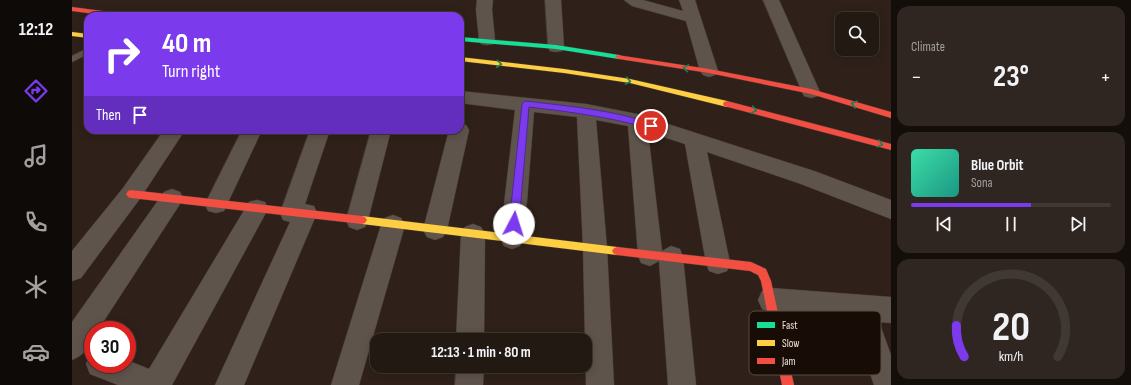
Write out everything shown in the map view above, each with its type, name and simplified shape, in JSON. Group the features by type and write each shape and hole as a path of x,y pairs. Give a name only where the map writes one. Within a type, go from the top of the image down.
{"street":[{"path":"485,0 484,10 487,40"},
{"path":"553,0 556,47"},
{"path":"632,0 637,3 692,18"},
{"path":"686,0 709,71"},
{"path":"771,0 811,92"},
{"path":"72,9 95,12"},
{"path":"72,34 84,36"},
{"path":"464,38 556,47 709,71 811,92 891,115"},
{"path":"464,59 564,71 630,81 767,113 891,147"},
{"path":"464,97 586,111 637,121 809,178 891,210"},
{"path":"512,239 525,104"},
{"path":"586,111 595,248 600,385"},
{"path":"637,121 682,385"},
{"path":"72,270 131,194 172,134"},
{"path":"216,204 250,134"},
{"path":"229,385 298,213 319,134"},
{"path":"357,220 380,134"},
{"path":"435,230 458,134"},
{"path":"694,140 718,263"},
{"path":"131,194 751,267 759,270 764,277 772,311"},
{"path":"72,346 172,198"},
{"path":"124,373 155,385 257,209"},
{"path":"345,385 394,225"},
{"path":"470,333 473,234"},
{"path":"770,300 891,310"},
{"path":"860,307 861,311"},
{"path":"72,353 84,358"},
{"path":"881,366 888,385"},
{"path":"470,373 470,385"},
{"path":"786,375 788,385"}],"lane":[{"path":"72,59 84,53"}],"traffic: fast":[{"path":"464,39 556,47 619,57"}],"traffic: slow":[{"path":"72,34 84,36"},
{"path":"464,59 564,71 630,81 727,104"},
{"path":"362,220 617,251"}],"traffic: jam":[{"path":"72,9 95,12"},
{"path":"619,57 709,71 811,92 891,115"},
{"path":"727,104 891,147"},
{"path":"131,194 362,220"},
{"path":"617,251 751,267 762,272 766,281 772,311"},
{"path":"786,375 788,385"}],"route":[{"path":"514,224 525,104 586,111 637,121 651,126"}]}
